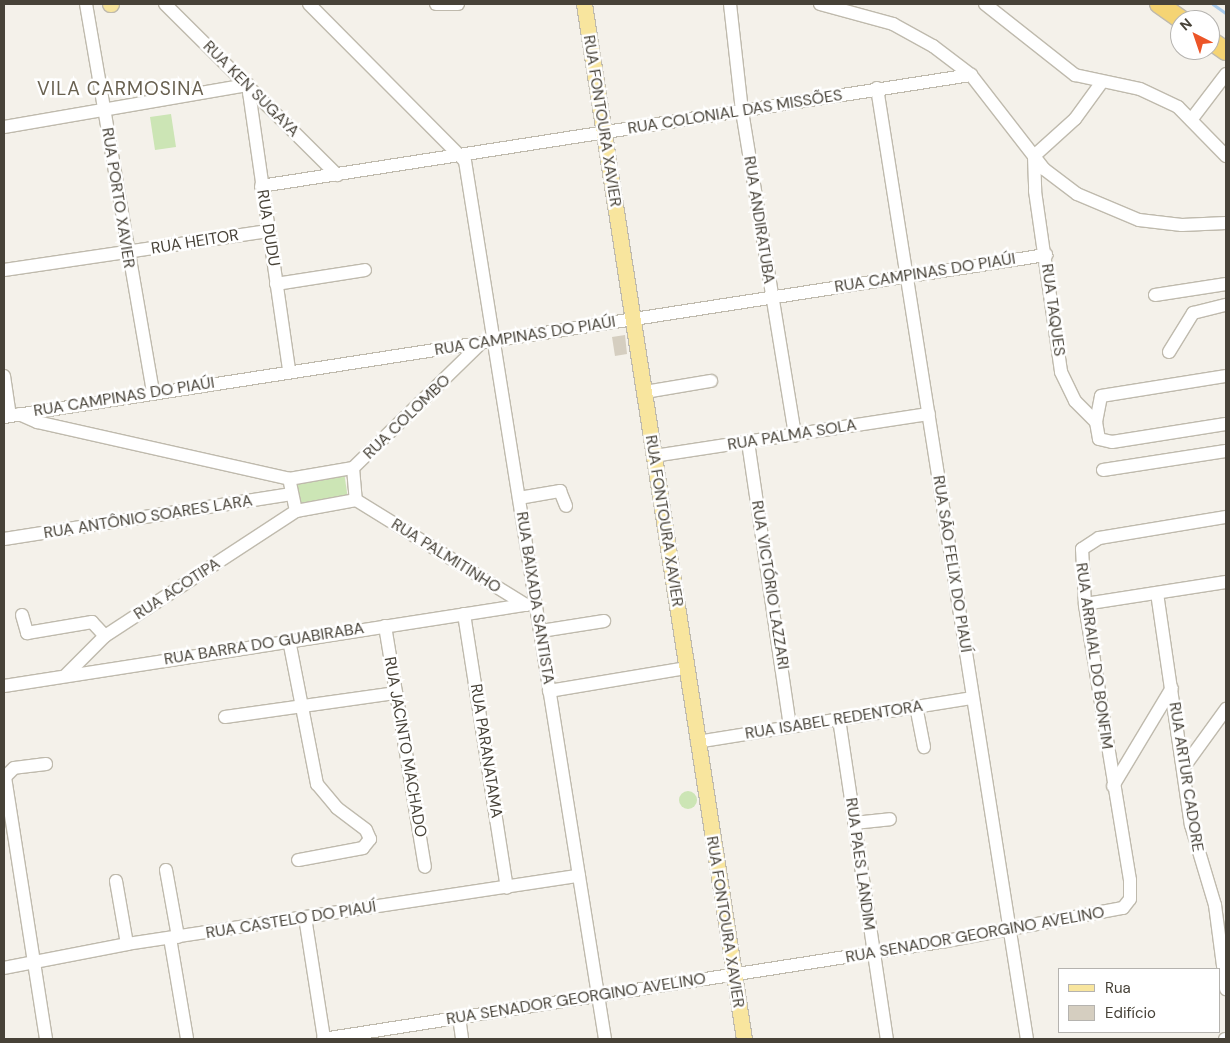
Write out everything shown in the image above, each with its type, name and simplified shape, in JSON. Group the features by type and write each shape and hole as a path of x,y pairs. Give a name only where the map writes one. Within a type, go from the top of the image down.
{"highway":[{"path":"1159,4 1170,12"}],"main road":[{"name":"RUA FONTOURA XAVIER","path":"584,4 602,133 634,319 697,742 744,1039"}],"street":[{"name":"RUA PORTO XAVIER","path":"86,4 127,253 153,392"},
{"name":"RUA KEN SUGAYA","path":"165,4 337,175"},
{"path":"309,4 463,157"},
{"path":"436,4 458,4"},
{"name":"RUA ANDIRATUBA","path":"730,4 742,111 795,436"},
{"path":"820,4 899,27 933,46 971,75 1034,156 1063,186 1123,216 1160,224 1226,223"},
{"path":"988,5 1061,67 1102,82 1157,95 1192,120 1226,156"},
{"path":"1192,120 1226,74"},
{"name":"RUA COLONIAL DAS MISSÕES","path":"261,186 463,157 877,88 971,75"},
{"path":"1034,156 1075,119 1102,82"},
{"path":"4,127 248,85"},
{"name":"RUA DUDU","path":"248,85 289,371"},
{"name":"RUA SÃO FELIX DO PIAUÍ","path":"877,88 909,275 972,698 1027,1039"},
{"name":"RUA TAQUES","path":"1034,156 1034,191 1046,255 1061,372 1075,401 1096,422 1099,439 1112,442 1226,424"},
{"name":"RUA BAIXADA SANTISTA","path":"463,157 495,340 519,498 531,605 541,631 605,1039"},
{"name":"RUA HEITOR","path":"4,270 268,231"},
{"name":"RUA CAMPINAS DO PIAÚI","path":"11,416 153,392 1046,255"},
{"path":"276,284 365,270"},
{"path":"1155,296 1226,284"},
{"path":"1169,352 1193,313 1226,305"},
{"name":"RUA COLOMBO","path":"353,468 481,343"},
{"path":"4,376 11,416 289,479 353,468 356,500 296,511 289,479"},
{"path":"1096,422 1101,396 1226,376"},
{"path":"645,392 711,381"},
{"name":"RUA PALMA SOLA","path":"654,456 795,436 929,414"},
{"name":"RUA VICTÓRIO LAZZARI","path":"748,442 790,727"},
{"path":"1103,470 1226,450"},
{"path":"519,498 560,491 566,506"},
{"name":"RUA ANTÔNIO SOARES LARA","path":"4,539 292,494"},
{"name":"RUA PALMITINHO","path":"356,500 531,605"},
{"name":"RUA ACOTIPA","path":"66,675 105,636 296,511"},
{"name":"RUA ARRAIAL DO BONFIM","path":"1123,908 1131,891 1085,604 1080,558 1086,544 1226,517"},
{"path":"1085,604 1226,582"},
{"name":"RUA ARTUR CADORE","path":"1157,593 1196,847 1220,904 1226,989"},
{"name":"RUA BARRA DO GUABIRABA","path":"4,686 290,640 531,605"},
{"name":"RUA PARANATAMA","path":"464,614 507,888"},
{"path":"22,615 27,633 92,622 105,636"},
{"path":"541,631 604,621"},
{"name":"RUA JACINTO MACHADO","path":"385,626 425,867"},
{"path":"290,640 316,784 337,808 366,830 370,839 362,848 298,860"},
{"path":"549,691 687,668"},
{"path":"1113,786 1172,688"},
{"path":"224,717 396,692"},
{"name":"RUA ISABEL REDENTORA","path":"697,742 972,698"},
{"path":"916,706 924,746"},
{"path":"1184,767 1226,709"},
{"name":"RUA PAES LANDIM","path":"839,719 887,1039"},
{"path":"46,764 6,772 10,850 33,960 46,1039"},
{"path":"854,823 890,819"},
{"path":"166,870 187,1039"},
{"name":"RUA CASTELO DO PIAUÍ","path":"4,968 33,960 126,944 579,876"},
{"path":"116,881 126,944"},
{"name":"RUA SENADOR GEORGINO AVELINO","path":"324,1039 873,954 1123,908"},
{"path":"305,917 324,1039"},
{"path":"459,1017 462,1039"}],"green space":[{"path":"171,114 176,147 155,150 150,117"},
{"path":"344,472 348,499 298,507 294,479"},
{"path":"688,791 694,794 697,800 694,806 688,809 682,806 679,800 682,794"}],"building":[{"path":"625,335 627,354 615,356 612,337"}],"waterway":[{"path":"1213,4 1226,13"}],"district":[{"name":"VILA CARMOSINA","path":"121,89"}]}
